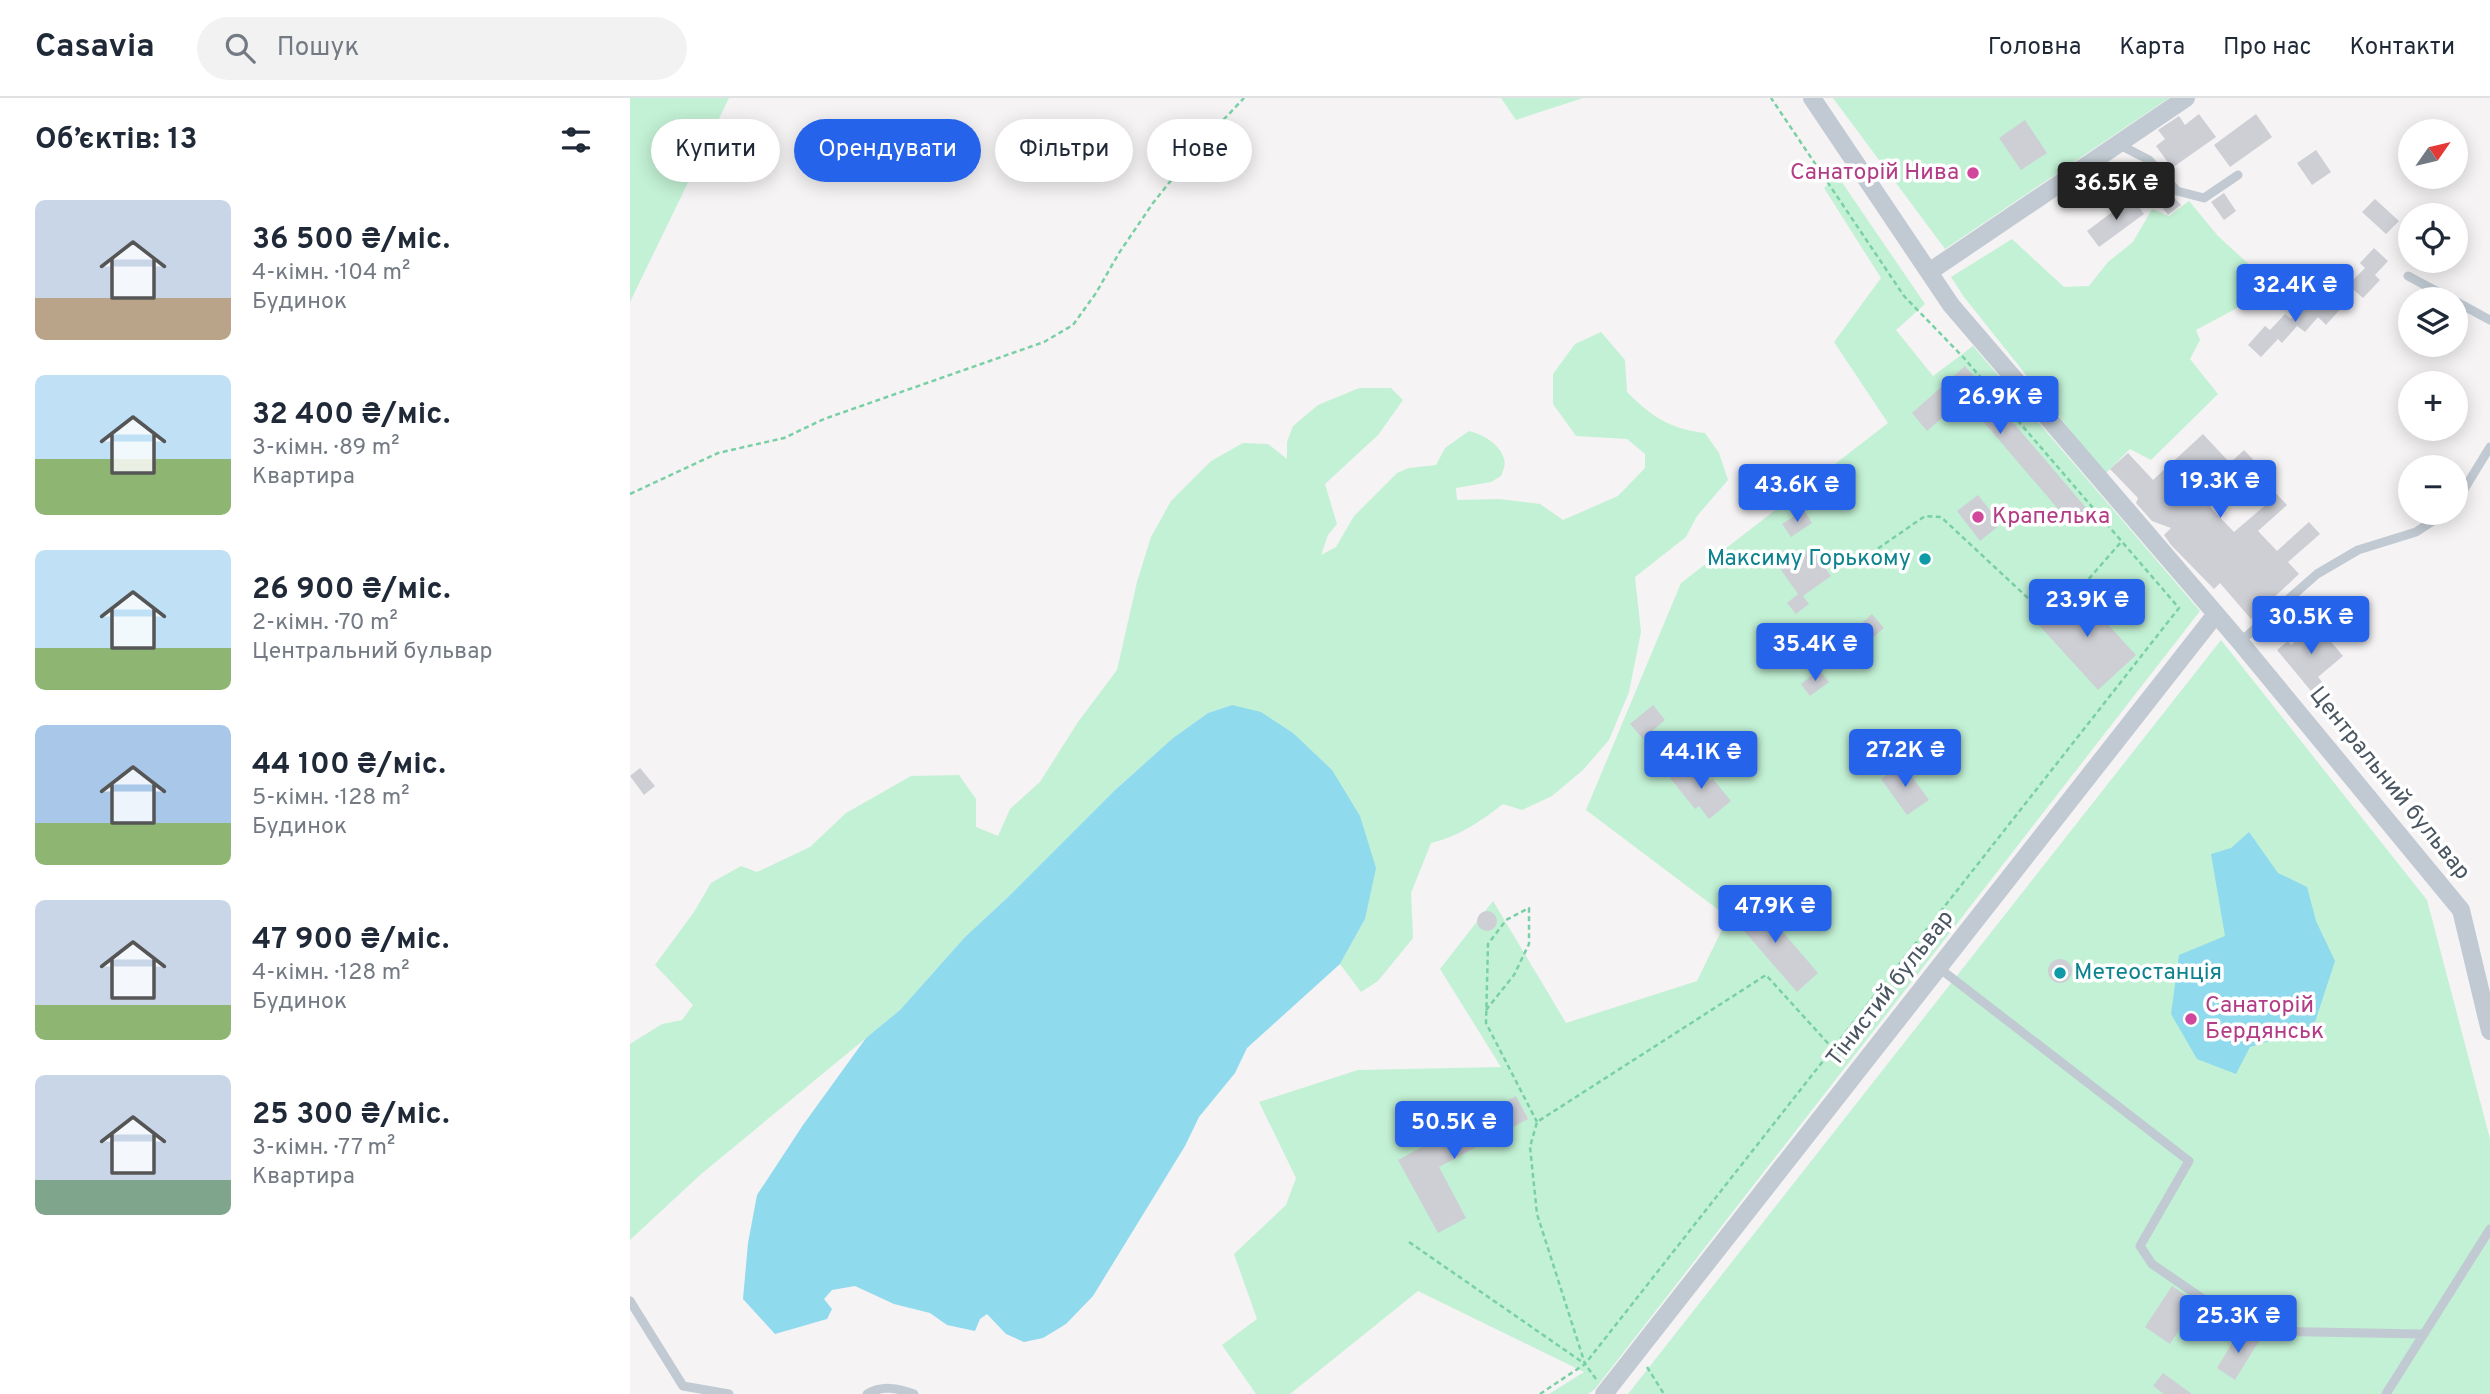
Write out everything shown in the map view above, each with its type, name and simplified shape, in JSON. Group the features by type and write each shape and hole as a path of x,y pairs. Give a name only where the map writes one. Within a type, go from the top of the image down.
{"street":[{"name":"Центральний бульвар","path":"1812,98 1951,304 2240,642 2461,910 2490,1031"},
{"path":"1929,272 2186,98"},
{"name":"Тінистий бульвар","path":"1604,1394 2216,614"}],"lane":[{"path":"2118,144 2149,160 2177,191 2204,198 2238,175"},
{"path":"2408,276 2429,287"},
{"path":"2468,308 2490,320"},
{"path":"2468,483 2490,447"},
{"path":"2240,642 2317,573 2358,550 2416,532 2427,525"},
{"path":"1939,968 2189,1161 2140,1246 2152,1264 2241,1325 2264,1331 2423,1334"},
{"path":"2386,1394 2490,1228"},
{"path":"630,1301 683,1386 729,1394"},
{"path":"867,1394 877,1388 914,1394"}],"path":[{"path":"630,494 718,453 784,439 824,419 1044,342 1073,325 1153,203 1196,149 1244,98"},
{"path":"1540,1394 1586,1364 2179,608 1964,358 1904,296 1771,98"},
{"path":"1857,563 1926,516 1941,517 2029,599 2051,614 2072,598 2122,541"},
{"path":"1486,1010 1514,975 1530,944 1530,908 1506,920 1488,944 1486,1010 1486,1023 1537,1122"},
{"path":"1586,1364 1537,1214 1530,1147 1537,1122 1766,975 1833,1051 1857,1072"},
{"path":"1409,1242 1586,1364"},
{"path":"1637,1353 1664,1394"}],"green space":[{"path":"630,98 729,98 719,119 651,119 651,182 688,182 630,302"},
{"path":"1501,98 1583,98 1516,120"},
{"name":"Санаторій Нива","path":"1833,98 2169,98 1945,249"},
{"path":"1837,175 1925,304 1896,330 1933,376 1973,346 2200,611 1595,1389 1588,1394 1549,1394 1584,1372 1418,1291 1290,1394 1256,1394 1222,1345 1257,1319 1234,1254 1286,1205 1296,1178 1259,1102 1358,1070 1501,1067 1440,969 1493,901 1566,1023 1697,981 1728,917 1586,810 1681,583 1888,423 1834,342 1881,278 1824,188"},
{"path":"2189,201 2218,236 2264,278 2252,300 2196,330 2200,340 2190,359 2218,394 2151,460 2130,449 2105,474 1951,277 2012,239 2064,287 2089,286 2108,262 2133,242 2152,209 2169,216"},
{"path":"1601,332 1625,360 1627,392 1662,420 1705,433 1719,453 1728,480 1697,516 1686,537 1635,577 1641,632 1629,692 1609,740 1583,770 1552,796 1522,810 1503,804 1469,828 1431,843 1411,893 1413,938 1378,981 1361,992 1340,964 1365,919 1232,705 1208,713 1173,738 1114,791 965,937 900,1010 700,1175 630,1240 630,1044 662,1024 682,1020 693,1005 655,965 694,912 711,883 741,866 757,872 810,847 846,813 911,776 959,775 976,799 976,827 998,836 1010,809 1040,782 1078,722 1117,670 1137,582 1151,537 1171,501 1211,461 1243,443 1268,444 1287,459 1287,442 1293,426 1318,405 1359,388 1391,388 1403,400 1378,435 1325,484 1337,524 1328,535 1321,555 1336,547 1354,516 1397,473 1409,468 1436,465 1445,448 1469,431 1495,444 1505,461 1501,476 1491,482 1456,488 1457,500 1499,499 1540,504 1563,520 1618,496 1645,468 1645,454 1627,439 1576,436 1553,404 1553,374 1575,344"},
{"name":"Санаторій Бердянськ","path":"2221,640 2427,900 2490,1139 2490,1394 1628,1394"}],"water":[{"path":"1232,705 1261,712 1293,733 1332,770 1360,816 1376,868 1365,919 1340,964 1247,1048 1235,1073 1199,1117 1185,1146 1093,1296 1066,1324 1043,1338 1024,1342 1006,1334 987,1314 980,1319 975,1331 947,1325 930,1313 894,1304 855,1286 832,1290 824,1299 832,1309 827,1319 775,1334 743,1299 748,1243 757,1195 803,1125 866,1038 900,1010 965,937 1114,791 1173,738 1208,713"},
{"path":"2249,832 2278,873 2307,887 2316,921 2335,961 2313,1028 2250,1047 2236,1074 2197,1059 2171,1014 2179,955 2225,936 2211,854 2231,848"}],"building":[{"path":"2199,114 2216,137 2172,168 2156,146 2165,139 2158,130 2179,116 2185,125"},
{"path":"2256,114 2272,137 2230,167 2214,145"},
{"path":"2025,120 2047,153 2021,170 1999,138"},
{"path":"2316,150 2331,172 2312,185 2297,163"},
{"path":"2164,187 2181,205 2168,215 2153,195"},
{"path":"2224,193 2236,211 2224,220 2211,202"},
{"path":"2132,197 2144,214 2099,247 2087,231"},
{"path":"2375,199 2398,222 2386,234 2362,212"},
{"path":"2374,248 2388,261 2375,275 2380,280 2363,298 2348,285 2365,268 2360,263"},
{"path":"2328,293 2343,306 2326,325 2318,317 2305,332 2297,326 2282,343 2278,339 2261,357 2248,345 2265,326 2270,330 2285,314 2291,319 2306,304 2313,310"},
{"path":"1965,366 2087,509 2070,523 1964,399 1927,431 1912,413"},
{"path":"2203,434 2230,463 2244,450 2270,477 2265,482 2287,505 2258,531 2277,551 2309,522 2320,534 2288,562 2299,574 2251,619 2220,583 2214,589 2171,545 2164,535 2171,528 2152,521 2136,503 2138,498 2110,469 2128,453 2153,480","holes":["2242,477 2268,503 2234,532 2210,507"]},
{"path":"1978,495 2001,524 1980,541 1957,511"},
{"path":"1804,510 1812,523 1791,537 1782,524"},
{"path":"1811,548 1831,576 1803,596 1809,604 1796,614 1787,603 1798,594 1781,570"},
{"path":"2075,589 2136,655 2098,690 2037,623"},
{"path":"1872,614 1884,628 1864,645 1852,632"},
{"path":"2316,624 2343,656 2318,677 2322,682 2311,691 2277,650 2288,641 2291,645"},
{"path":"1819,670 1829,682 1810,696 1801,684"},
{"path":"1653,705 1665,720 1643,739 1630,724"},
{"path":"1902,763 1929,800 1907,815 1881,779"},
{"path":"1685,766 1691,773 1699,768 1710,781 1713,779 1731,801 1709,819 1699,806 1695,809 1670,778"},
{"path":"640,768 655,786 644,795 630,776"},
{"path":"1754,898 1818,973 1797,992 1732,917"},
{"path":"1487,911 1494,914 1497,921 1494,928 1487,931 1480,928 1477,921 1480,914"},
{"name":"Метеостанція","path":"2060,959 2069,962 2072,971 2069,980 2060,983 2051,980 2048,971 2051,962"},
{"path":"1516,1096 1528,1119 1439,1167 1466,1218 1438,1233 1398,1160"},
{"path":"2172,1286 2197,1303 2170,1344 2145,1327"},
{"path":"2239,1332 2259,1341 2235,1380 2217,1368"},
{"path":"2163,1373 2192,1394 2164,1394 2153,1386"}],"place":[{"name":"Санаторій Нива","path":"1973,173"},
{"name":"Крапелька","path":"1978,517"},
{"name":"Максиму Горькому","path":"1925,559"},
{"name":"Метеостанція","path":"2060,973"},
{"name":"Санаторій Бердянськ","path":"2191,1019"}]}
